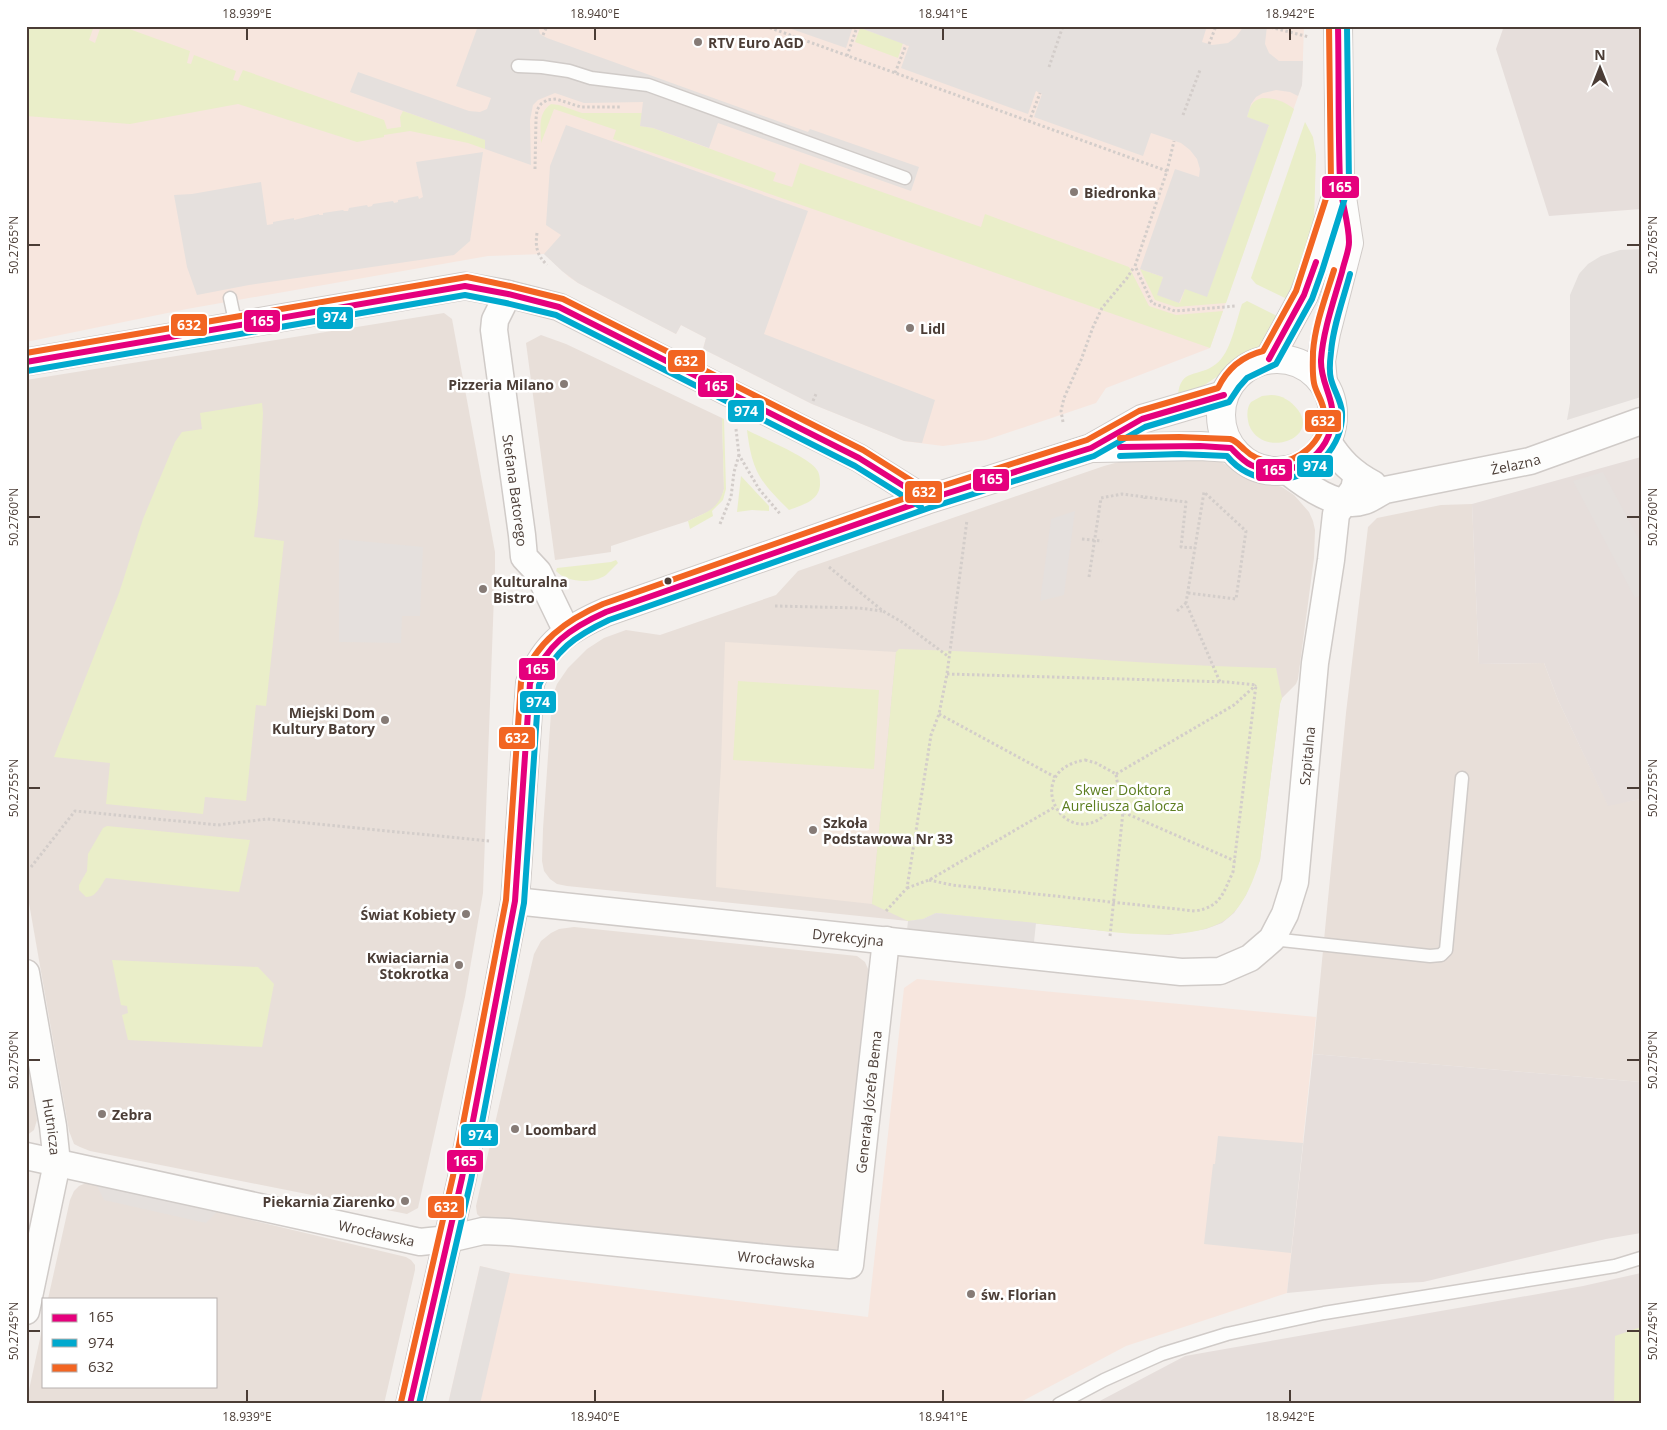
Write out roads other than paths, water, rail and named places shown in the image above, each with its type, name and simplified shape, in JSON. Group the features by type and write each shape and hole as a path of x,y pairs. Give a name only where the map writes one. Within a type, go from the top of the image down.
{"street":[{"path":"1323,382 1321,361 1326,333 1349,243 1340,184 1338,26"},
{"path":"1269,359 1294,314 1311,277 1340,184"},
{"path":"26,362 465,286 508,294 559,307 859,458 926,500"},
{"name":"Stefana Batorego","path":"508,294 495,320 494,330 524,557 538,572 567,632"},
{"path":"1269,359 1287,359 1311,370 1323,382 1332,406 1332,423 1327,440 1310,460 1303,465 1286,470 1268,470 1244,461 1231,448 1224,436 1220,423 1220,409 1227,387 1238,374 1252,364 1269,359"},
{"path":"410,1404 449,1239 516,901 530,683 544,655 567,632 606,612 926,500 1091,448 1142,418 1224,395"},
{"name":"Żelazna","path":"1286,470 1314,491 1329,498 1345,502 1364,502 1385,490 1530,461 1641,421"},
{"path":"1327,440 1335,454 1357,476 1385,490"},
{"path":"1091,448 1177,446 1231,448"},
{"name":"Szpitalna","path":"1181,972 1220,970 1250,958 1272,939 1285,914 1295,882 1316,663 1336,514 1354,488 1357,476"},
{"name":"Dyrekcyjna","path":"516,901 1181,972"},
{"name":"Generała Józefa Bema","path":"850,1265 886,940"},
{"name":"Hutnicza","path":"26,973 53,1126 57,1163 26,1311"},
{"name":"Wrocławska","path":"26,1156 420,1242 449,1239 483,1231 508,1232 850,1265"}],"lane":[{"path":"518,66 542,67 569,71 591,78 648,85 905,178"},
{"path":"230,298 236,326"},
{"path":"1272,939 1430,956 1441,955 1446,950 1462,778"},
{"path":"1059,1404 1104,1380 1162,1354 1227,1334 1324,1313 1615,1266 1641,1258"}],"place":[{"name":"RTV Euro AGD","path":"698,42"},
{"name":"Biedronka","path":"1074,192"},
{"name":"Lidl","path":"910,328"},
{"name":"Pizzeria Milano","path":"564,384"},
{"name":"Kulturalna Bistro","path":"483,589"},
{"name":"Miejski Dom Kultury Batory","path":"385,720"},
{"name":"Szkoła Podstawowa Nr 33","path":"813,830"},
{"name":"Świat Kobiety","path":"466,914"},
{"name":"Kwiaciarnia Stokrotka","path":"459,965"},
{"name":"Zebra","path":"102,1114"},
{"name":"Loombard","path":"515,1129"},
{"name":"Piekarnia Ziarenko","path":"405,1201"},
{"name":"św. Florian","path":"971,1294"}],"park label":[{"name":"Skwer Doktora Aureliusza Galocza","path":"1123,798"}]}
